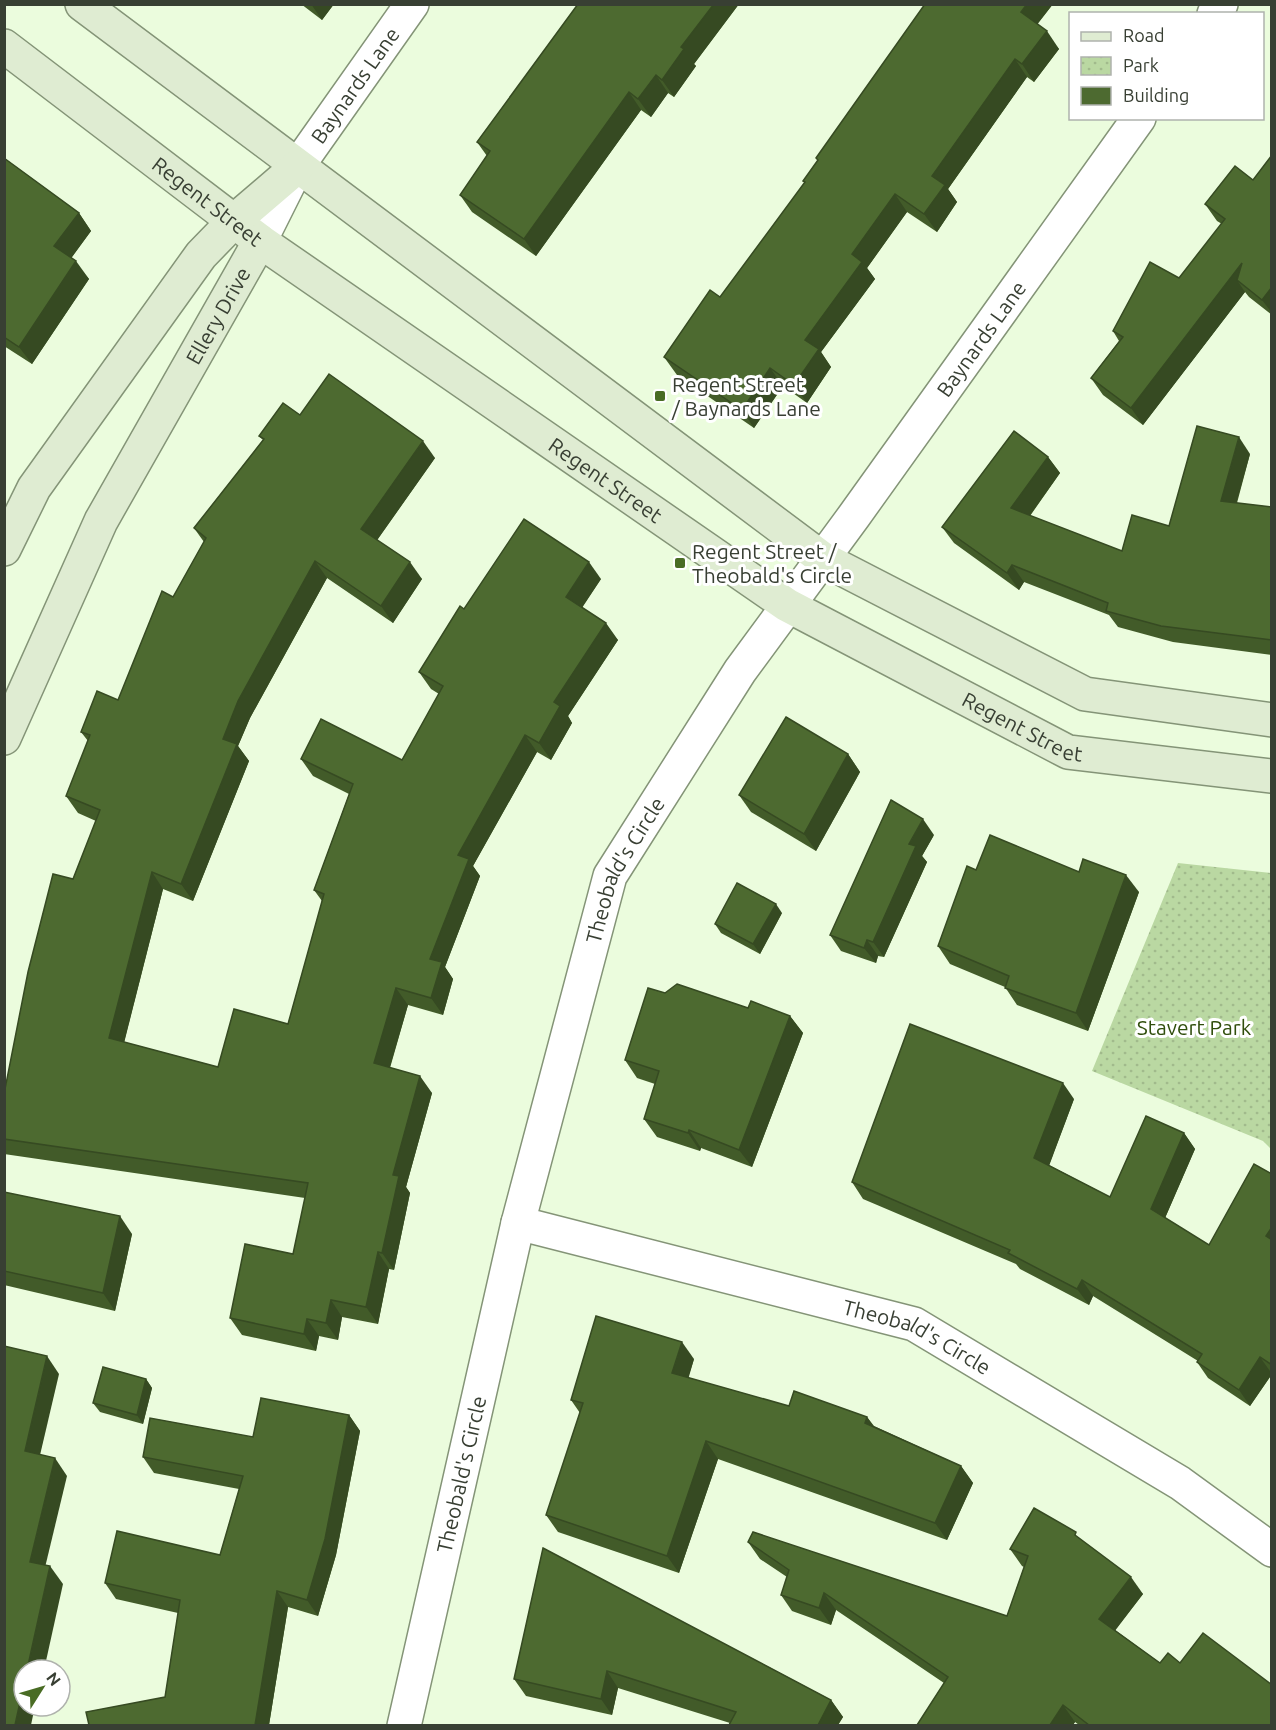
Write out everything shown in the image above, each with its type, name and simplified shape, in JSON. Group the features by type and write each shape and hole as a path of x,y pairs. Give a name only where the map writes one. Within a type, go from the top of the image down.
{"street":[{"path":"82,4 823,559 1084,694 1272,720"},
{"name":"Baynards Lane","path":"297,166 412,4"},
{"name":"Regent Street","path":"4,46 260,241 787,605 1068,752 1272,776"},
{"name":"Baynards Lane","path":"823,559 1138,120"},
{"name":"Ellery Drive","path":"4,549 34,488 194,265 234,221 297,166"},
{"name":"Ellery Drive","path":"4,738 101,521 260,241 297,166"},
{"name":"Theobald's Circle","path":"404,1725 518,1223 610,876 740,671 823,559"},
{"name":"Theobald's Circle","path":"518,1223 914,1324 1180,1483 1272,1550"}],"green space":[{"name":"Stavert Park","path":"1178,863 1271,873 1271,1149 1263,1141 1092,1071"}],"building":[{"path":"578,4 714,4 681,47 684,49 662,80 656,75 638,99 629,92 524,239 460,195 490,151 477,142"},
{"path":"925,4 1027,4 1021,12 1047,31 1022,64 1015,59 932,176 945,185 924,214 895,194 852,254 862,262 805,340 819,349 794,385 770,368 742,410 664,357 710,290 720,297 805,182 803,181 818,160 816,158"},
{"path":"1272,155 1272,287 1262,300 1237,280 1242,263 1131,408 1091,378 1123,337 1113,331 1150,262 1179,278 1225,219 1205,204 1235,166 1253,180"},
{"path":"4,158 79,213 54,246 76,261 19,347 4,337"},
{"path":"329,374 423,441 361,529 410,562 381,606 315,561 238,701 223,739 237,744 181,884 152,872 109,1038 218,1067 234,1009 288,1024 324,894 314,890 353,784 301,759 321,719 402,760 443,686 419,672 460,606 464,609 524,519 589,562 566,597 606,623 554,702 560,706 539,743 525,735 458,855 469,859 430,959 442,962 431,998 396,988 374,1063 420,1076 393,1175 399,1176 382,1253 378,1252 366,1307 331,1300 326,1323 307,1319 304,1334 230,1318 245,1244 293,1254 308,1183 4,1139 4,1094 28,972 53,874 73,879 100,810 66,796 90,735 81,732 97,691 118,700 162,591 173,597 206,538 194,528 264,439 259,436 283,403 300,415"},
{"path":"1197,426 1239,437 1221,501 1272,507 1272,640 1161,626 1106,611 1108,603 1012,565 1007,573 942,527 1014,431 1048,457 1011,508 1122,551 1132,515 1169,526"},
{"path":"786,717 848,754 804,834 739,795"},
{"path":"891,800 923,819 909,844 916,846 873,942 867,940 864,948 830,935"},
{"path":"990,835 1079,872 1083,859 1126,875 1076,1013 1005,988 1009,976 938,946 967,866 976,870"},
{"path":"737,883 776,904 753,944 715,924"},
{"path":"677,984 748,1008 751,1001 790,1016 739,1150 689,1130 688,1133 644,1119 659,1071 625,1060 648,988 665,993"},
{"path":"910,1024 1063,1083 1034,1158 1110,1197 1146,1116 1184,1133 1151,1209 1209,1245 1254,1164 1272,1174 1272,1227 1266,1236 1272,1240 1272,1365 1260,1357 1239,1390 1197,1362 1202,1354 1082,1280 1077,1289 1008,1253 1010,1250 852,1182"},
{"path":"4,1192 120,1216 103,1293 4,1271"},
{"path":"596,1316 682,1342 672,1373 789,1406 794,1391 867,1417 865,1423 961,1466 935,1523 706,1441 667,1556 546,1515 583,1403 571,1400"},
{"path":"4,1346 47,1356 25,1451 55,1458 30,1562 50,1566 30,1658 12,1658 12,1718 17,1718 15,1725 4,1725"},
{"path":"103,1367 146,1379 137,1415 93,1403"},
{"path":"261,1398 349,1415 325,1539 307,1600 277,1591 255,1725 89,1725 86,1712 165,1697 180,1600 105,1583 117,1531 220,1555 243,1476 143,1457 150,1418 253,1437"},
{"path":"1034,1508 1076,1532 1075,1535 1131,1577 1099,1619 1160,1663 1168,1653 1180,1663 1203,1633 1272,1685 1272,1725 1089,1725 1063,1705 1050,1725 917,1725 948,1677 824,1593 819,1608 781,1595 789,1570 748,1542 753,1532 1007,1616 1028,1556 1010,1549"},
{"path":"543,1548 831,1700 818,1725 729,1725 736,1712 607,1671 601,1699 514,1679"}],"place":[{"name":"Regent Street / Baynards Lane","path":"660,396"},
{"name":"Regent Street / Theobald's Circle","path":"680,563"}]}
